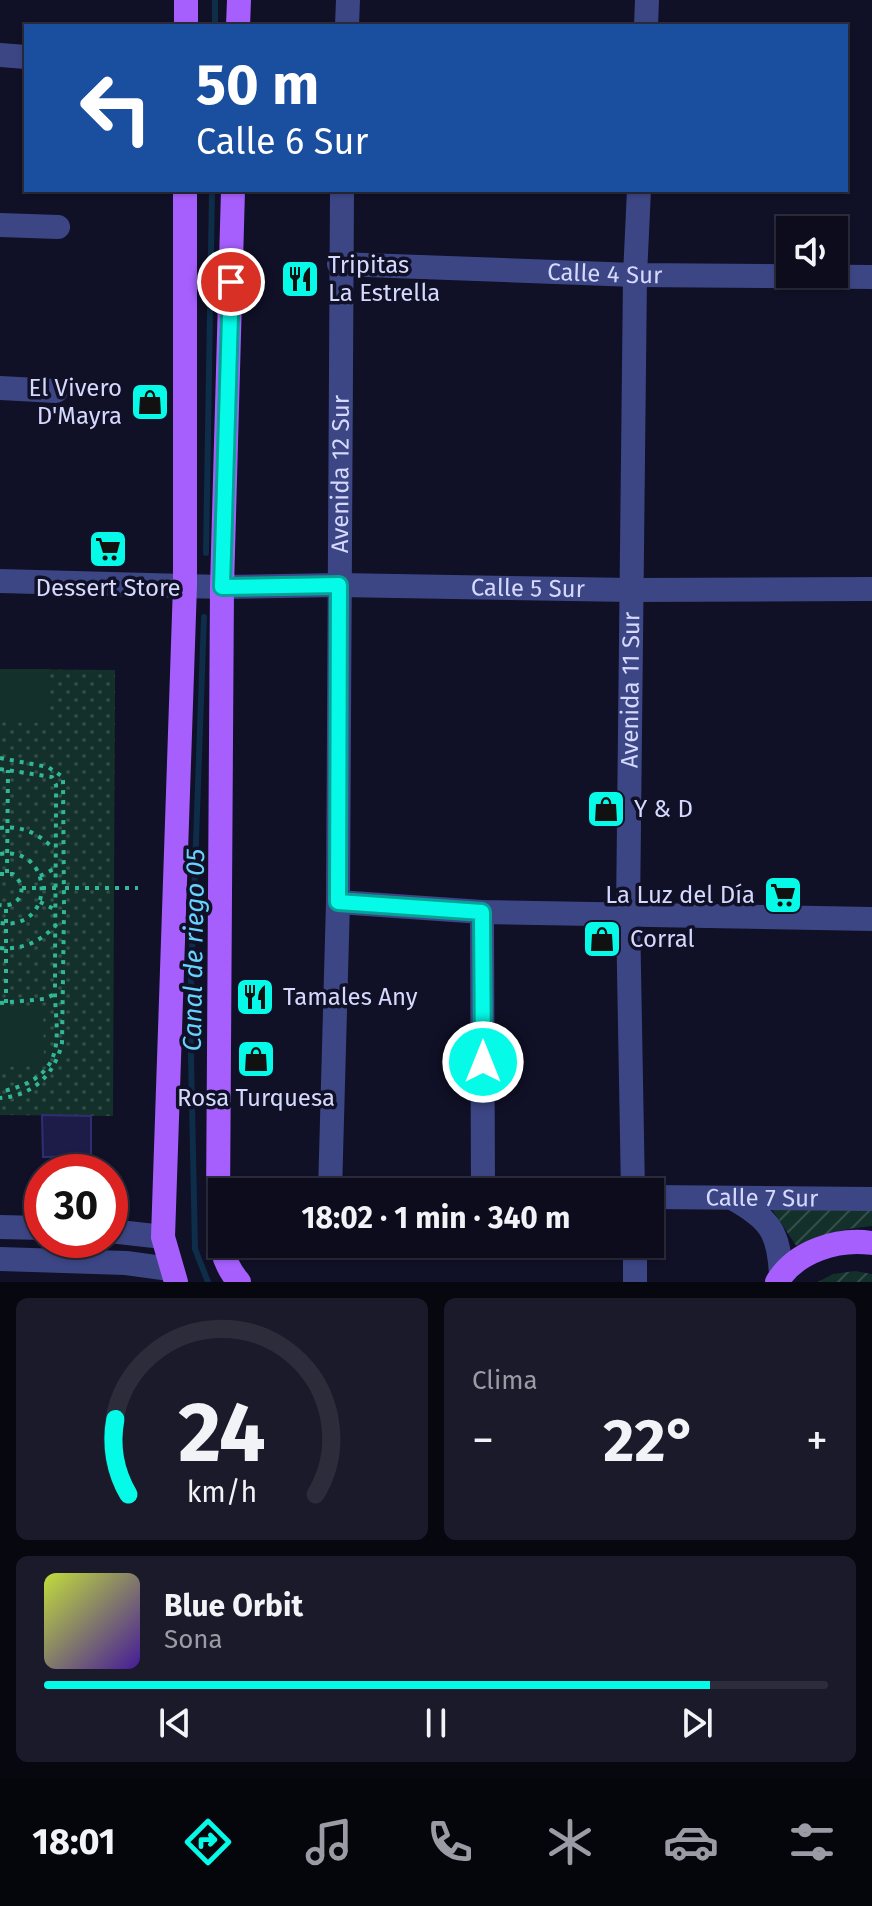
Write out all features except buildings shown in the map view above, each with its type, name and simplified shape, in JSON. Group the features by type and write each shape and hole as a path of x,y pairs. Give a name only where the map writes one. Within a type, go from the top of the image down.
{"main road":[{"path":"186,0 186,24"},
{"path":"238,24 239,0"},
{"path":"173,1276 163,1237 185,585 185,192"},
{"path":"233,192 222,587 218,1204 221,1254 239,1282"},
{"path":"779,1278 803,1257 829,1245 858,1241 872,1243"}],"street":[{"path":"347,24 348,0"},
{"path":"646,24 647,0"},
{"path":"0,55 24,57"},
{"name":"Avenida 12 Sur","path":"330,1178 338,902 339,264 342,192"},
{"name":"Avenida 11 Sur","path":"633,1178 628,914 635,275 639,192"},
{"path":"0,225 58,227"},
{"name":"Calle 4 Sur","path":"339,264 635,275 872,277"},
{"path":"0,388 56,391"},
{"name":"Calle 5 Sur","path":"0,581 222,587 872,589"},
{"path":"338,902 482,912 872,919"},
{"path":"482,912 483,1178"},
{"name":"Calle 7 Sur","path":"664,1197 872,1199"},
{"path":"732,1198 753,1210 767,1223 780,1248 779,1278"},
{"path":"0,1227 24,1228"},
{"path":"128,1233 163,1237"},
{"path":"635,1258 635,1282"},
{"path":"1,1282 0,1259 126,1263 173,1276"}],"path":[{"path":"0,758 48,767 63,777 64,868 62,1043 58,1059 51,1072 30,1090 17,1096 0,1098"},
{"path":"0,769 52,777 56,785 57,888 55,1042 48,1066 26,1084 0,1092"},
{"path":"7,873 8,770"},
{"path":"0,828 34,833 56,851"},
{"path":"0,854 27,859 40,876 43,888 40,902 26,919 3,924"},
{"path":"40,876 56,868 64,868"},
{"path":"0,874 17,877 22,888 20,898 3,905 3,1003 44,999 55,994"},
{"path":"22,888 138,888"},
{"path":"40,902 57,911 64,910"},
{"path":"2,948 17,948 39,940 57,924"}],"green space":[{"path":"0,669 115,670 113,1116 0,1115"},
{"path":"0,669 50,669 49,723 0,722"},
{"path":"0,1008 43,1008 44,1066 0,1067"},
{"path":"769,1205 872,1206 872,1226 833,1232 797,1247"},
{"path":"855,1271 872,1274 872,1282 818,1282 833,1274"}],"waterway":[{"path":"215,0 215,24"},
{"path":"206,553 212,192"},
{"name":"Canal de riego 05","path":"204,617 190,1008 195,1249 208,1282"}],"place":[{"name":"Tripitas La Estrella","path":"300,279"},
{"name":"El Vivero D'Mayra","path":"150,402"},
{"name":"Dessert Store","path":"108,549"},
{"name":"Y & D","path":"606,809"},
{"name":"La Luz del Día","path":"783,895"},
{"name":"Corral","path":"602,939"},
{"name":"Tamales Any","path":"255,997"},
{"name":"Rosa Turquesa","path":"256,1059"}],"route":[{"path":"231,282 222,587 339,585 338,902 482,912 483,1062"}]}
